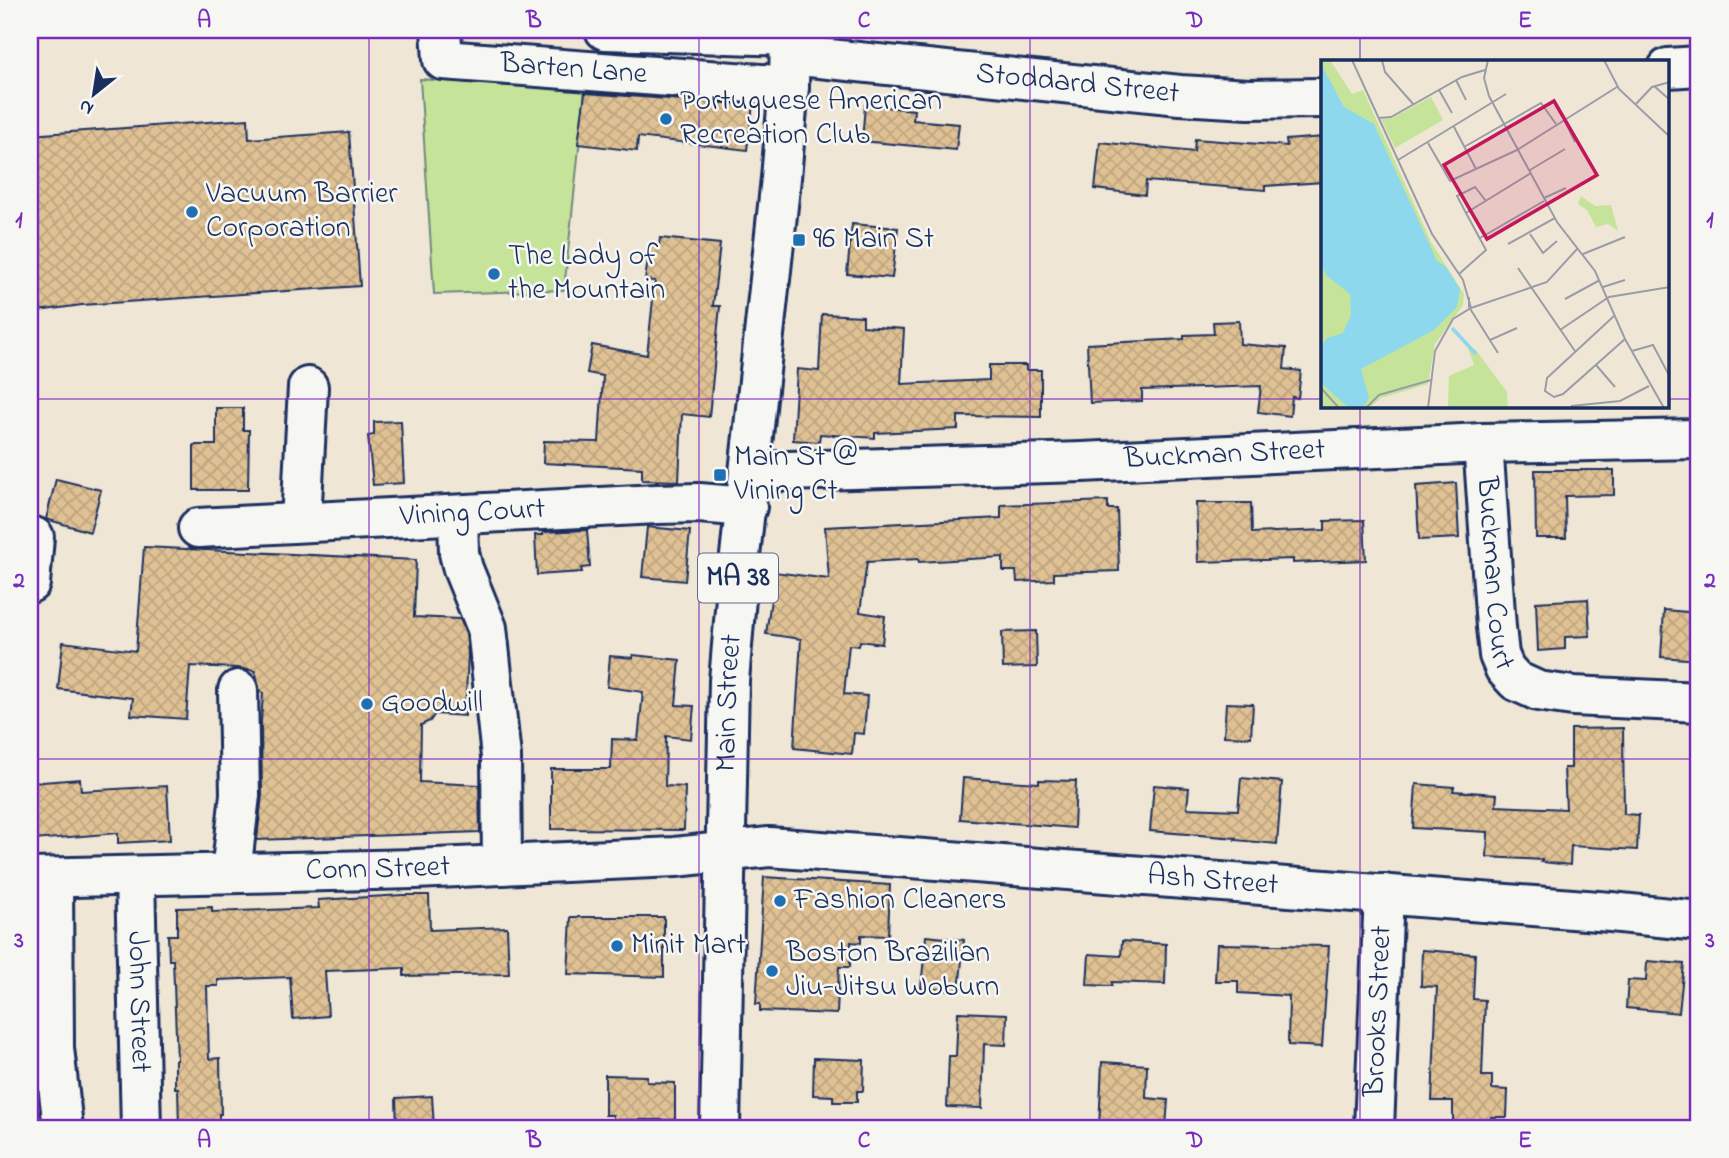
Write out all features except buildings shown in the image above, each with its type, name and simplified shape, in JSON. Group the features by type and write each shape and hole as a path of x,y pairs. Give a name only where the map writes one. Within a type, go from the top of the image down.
{"street":[{"path":"604,30 680,31 790,51"},
{"path":"680,31 703,78"},
{"name":"Barten Lane","path":"442,45 703,78 790,51"},
{"name":"Stoddard Street","path":"790,51 1180,95 1249,99 1321,98"},
{"name":"Main Street","path":"720,1128 729,681 790,51"},
{"path":"1670,68 1699,66"},
{"path":"301,522 308,387"},
{"name":"Buckman Street","path":"749,489 1082,462 1483,443 1699,439"},
{"name":"Buckman Court","path":"1483,443 1499,655 1509,676 1526,687 1555,694 1699,702"},
{"name":"Vining Court","path":"198,528 699,503 749,489"},
{"path":"458,514 459,552 463,569 487,628 501,757 502,865"},
{"path":"30,583 34,537"},
{"path":"231,873 240,795 238,690"},
{"name":"Ash Street","path":"725,851 777,847 1699,921"},
{"name":"Conn Street","path":"41,878 502,865 676,857 725,851"},
{"name":"John Street","path":"135,876 141,1128"},
{"path":"41,878 63,1128"},
{"name":"Brooks Street","path":"1374,1128 1384,894"}],"green space":[{"path":"420,79 585,91 564,290 434,294"}],"place":[{"name":"Portuguese American Recreation Club","path":"666,119"},
{"name":"Vacuum Barrier Corporation","path":"192,212"},
{"name":"96 Main St","path":"799,240"},
{"name":"The Lady of the Mountain","path":"494,274"},
{"name":"Main St @ Vining Ct","path":"720,475"},
{"name":"Goodwill","path":"367,704"},
{"name":"Fashion Cleaners","path":"780,901"},
{"name":"Minit Mart","path":"617,946"},
{"name":"Boston Brazilian Jiu-Jitsu Woburn","path":"772,971"}]}
